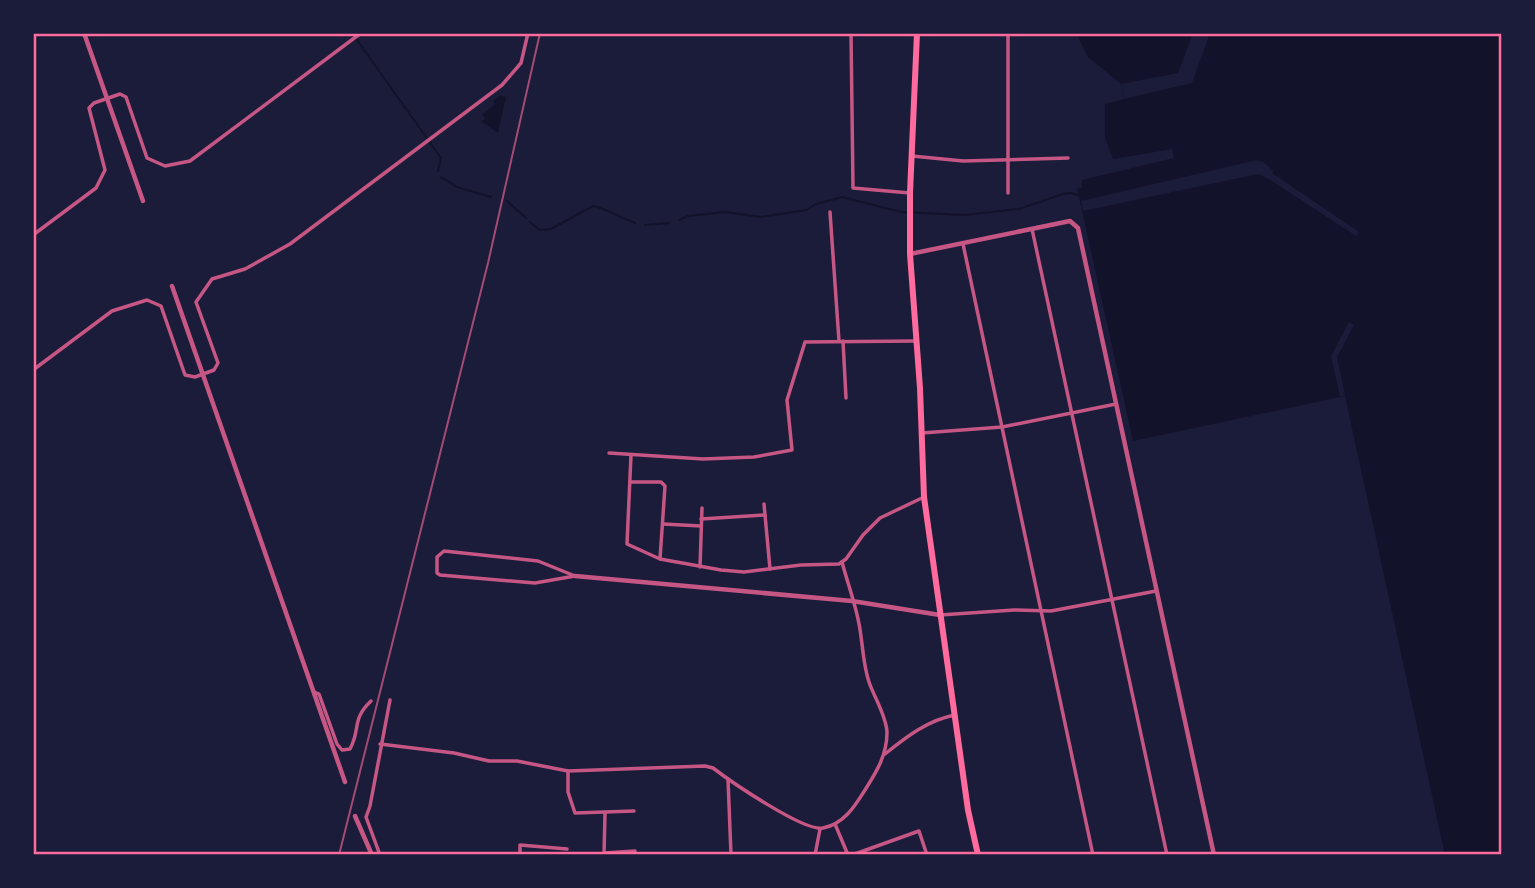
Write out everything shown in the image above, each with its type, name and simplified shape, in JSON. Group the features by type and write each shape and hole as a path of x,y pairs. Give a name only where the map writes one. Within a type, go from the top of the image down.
{"highway":[{"path":"916,33 910,254 924,497 968,810 978,855"}],"street":[{"path":"84,33 144,201"},
{"path":"33,235 96,188 105,170 89,108 94,103 120,94 126,97 147,158 165,166 190,162 361,33"},
{"path":"33,370 111,311 147,300 161,306 185,375 189,377 214,370 218,363 196,302 212,279 244,269 290,244 502,85 521,62 527,33"},
{"path":"850,33 853,188 910,193"},
{"path":"1008,33 1008,192"},
{"path":"912,156 963,161 1068,158"},
{"path":"830,212 846,398"},
{"path":"910,254 1070,221 1078,228 1214,855"},
{"path":"1032,229 1167,855"},
{"path":"963,244 1093,855"},
{"path":"172,286 345,782"},
{"path":"609,453 703,459 754,457 792,450 787,400 804,342 915,341"},
{"path":"922,433 1002,427 1115,404"},
{"path":"631,455 627,544 660,559 700,567 744,572 842,562 873,524 924,497"},
{"path":"630,482 661,482 665,486 660,559"},
{"path":"764,504 770,569"},
{"path":"700,567 702,508"},
{"path":"701,519 765,515"},
{"path":"663,524 701,526"},
{"path":"575,576 538,561 444,551 438,557 437,573 440,575 534,583 575,576 852,601 940,615 1042,611 1157,591"},
{"path":"842,562 858,619 869,681 887,729 885,754"},
{"path":"312,691 319,694 337,744 342,750 350,749 355,739 356,721 362,709 371,701"},
{"path":"380,855 366,817 390,699"},
{"path":"380,744 465,755 489,761 517,761 568,771 705,766 713,768 778,810 820,829 835,824 852,810 885,754 904,738 940,718 956,715"},
{"path":"568,771 568,792 575,813 634,811"},
{"path":"727,779 731,855"},
{"path":"605,813 604,854 635,851"},
{"path":"355,816 372,855"},
{"path":"835,824 850,855 919,831 927,855"},
{"path":"815,855 820,829"},
{"path":"520,855 520,845 567,849"}],"shaded area":[{"path":"1076,33 1502,33 1502,855 1445,855 1345,396 1133,441 1077,188 1082,188 1082,180 1174,158 1172,149 1113,159 1105,138 1105,104 1124,99 1121,84 1088,57"},
{"path":"500,96 506,97 498,133 481,121 485,119 482,114 495,104 493,101"}],"pier":[{"path":"1193,33 1210,33 1192,83 1124,99 1121,84 1178,73"},
{"path":"1257,160 1359,232 1356,236 1258,174 1083,211 1081,201"},
{"path":"1349,322 1354,325 1337,357 1345,395 1340,397 1331,356"}],"waterway":[{"path":"352,33 441,158 438,171"},
{"path":"441,177 457,187 491,197"},
{"path":"679,220 688,216 725,212 761,217 807,210 816,204 842,197 901,212 964,215 1019,209 1063,194 1079,195"},
{"path":"507,201 526,218"},
{"path":"530,222 540,230 551,229 593,206 635,223"},
{"path":"645,225 669,223"}],"railway":[{"path":"339,855 488,263 540,33"}]}
